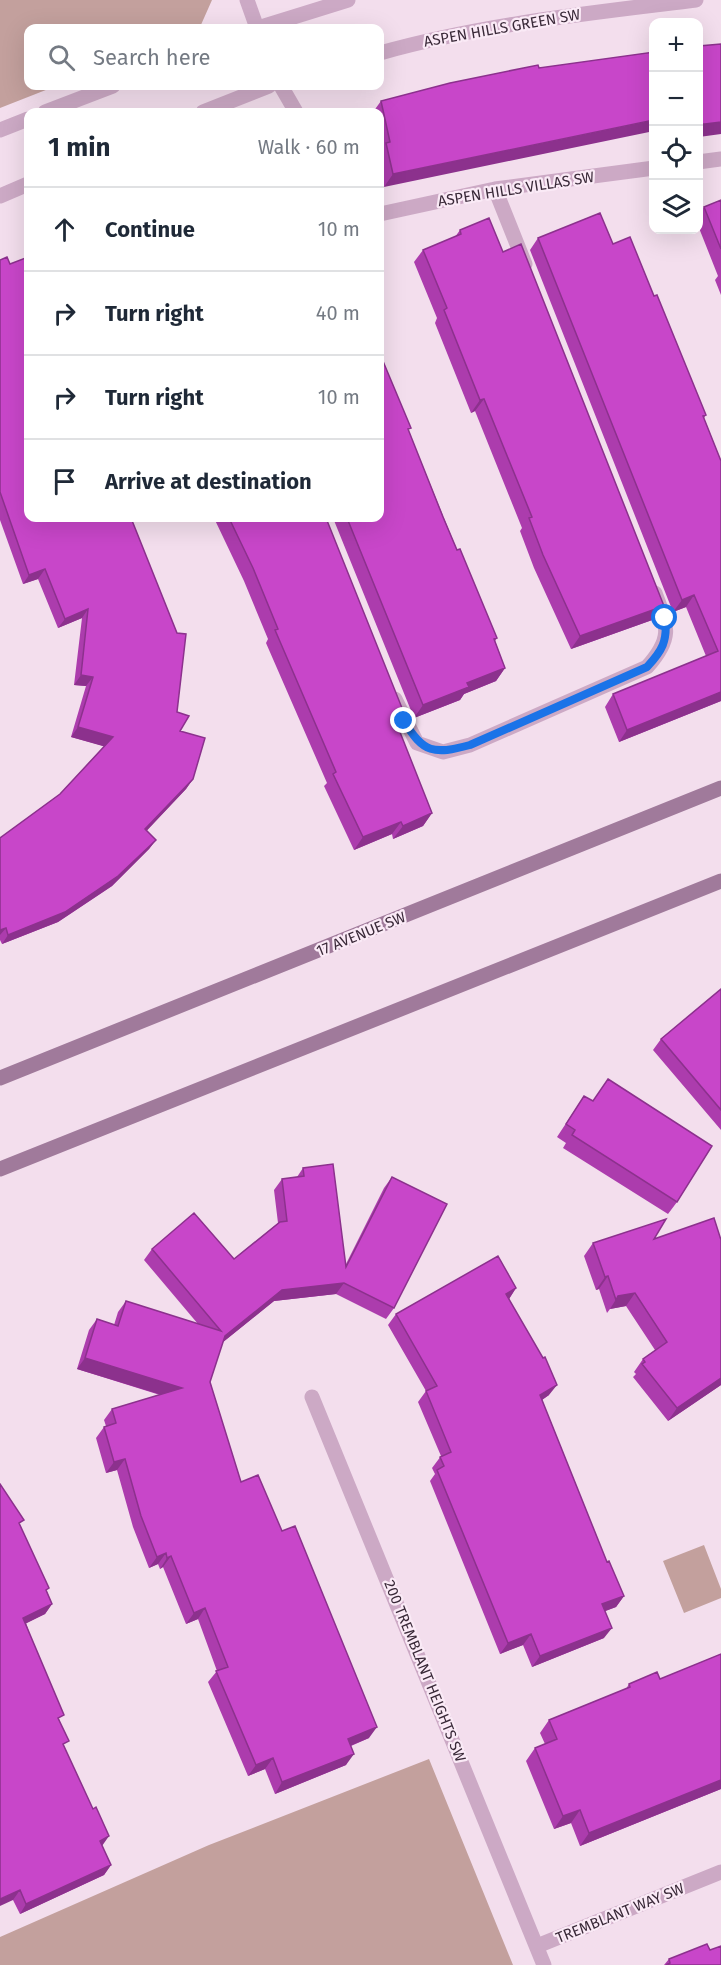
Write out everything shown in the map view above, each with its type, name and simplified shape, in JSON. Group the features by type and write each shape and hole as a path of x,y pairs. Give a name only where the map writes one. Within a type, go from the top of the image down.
{"main road":[{"name":"17 AVENUE SW","path":"0,1078 721,788"},
{"path":"0,1169 721,881"}],"street":[{"path":"247,0 256,24"},
{"path":"271,24 348,0"},
{"name":"ASPEN HILLS GREEN SW","path":"384,52 427,40 632,4 696,0"},
{"path":"55,108 103,90"},
{"path":"213,108 258,90"},
{"path":"283,90 294,108"},
{"path":"0,130 24,121"},
{"path":"703,161 721,159"},
{"name":"ASPEN HILLS VILLAS SW","path":"384,213 495,189 649,169"},
{"path":"0,196 24,186"},
{"path":"495,189 530,277"},
{"path":"391,689 404,721 417,742 443,753 470,745 637,672 647,667 662,651 667,635 665,618 647,574"},
{"name":"200 TREMBLANT HEIGHTS SW","path":"312,1397 537,1946"},
{"name":"TREMBLANT WAY SW","path":"544,1965 537,1946 721,1872"}],"shaded area":[{"path":"0,0 212,0 201,24 24,24 24,90 46,90 0,108"},
{"path":"704,1545 721,1589 721,1598 684,1613 663,1561"},
{"path":"429,1759 513,1965 0,1965 0,1937 209,1845"}],"building":[{"path":"721,44 721,122 703,124 703,46"},
{"path":"649,53 649,121 393,174 386,143 390,142 381,101 450,83 538,65 539,68"},
{"path":"721,200 721,249 704,207"},
{"path":"600,213 613,244 630,237 654,296 657,295 706,415 703,416 721,461 721,692 627,730 613,694 718,651 694,595 682,600 538,238"},
{"path":"489,218 503,252 521,244 664,606 580,636 543,555 529,518 532,517 484,399 480,400 444,310 447,308 423,250 461,234 460,230"},
{"path":"7,257 10,264 24,259 24,522 133,522 177,633 186,634 177,712 189,716 180,731 205,738 193,779 145,829 156,840 118,876 65,912 8,935 6,928 0,930 0,838 60,794 113,737 78,727 93,677 81,675 88,609 65,619 45,569 29,575 0,492 0,260"},
{"path":"384,364 411,428 408,429 443,517 457,550 460,549 497,638 494,639 505,668 467,683 469,687 423,705 349,522 384,522"},
{"path":"231,522 328,522 404,713 394,717 432,813 403,826 401,822 363,837 333,774 336,772 275,630 278,629"},
{"path":"721,989 721,1110 661,1039"},
{"path":"608,1079 712,1146 677,1202 572,1135 575,1130 566,1124 584,1096 593,1101"},
{"path":"333,1164 346,1267 392,1177 447,1204 394,1308 344,1283 282,1290 225,1336 210,1382 241,1482 258,1475 282,1531 295,1526 377,1727 348,1739 354,1754 282,1782 273,1758 256,1765 216,1671 228,1667 205,1608 194,1613 171,1556 167,1558 166,1553 157,1557 141,1516 125,1459 114,1462 104,1427 116,1423 112,1409 182,1388 85,1358 97,1319 118,1326 126,1301 221,1331 152,1249 194,1213 234,1259 280,1222 287,1221 282,1179 304,1176 303,1168"},
{"path":"714,1218 721,1240 721,1378 677,1408 642,1364 645,1362 643,1359 667,1342 635,1293 618,1296 616,1300 593,1243 666,1219 654,1239"},
{"path":"498,1256 516,1288 506,1294 543,1358 545,1357 557,1385 540,1395 607,1562 609,1561 624,1596 602,1604 612,1628 540,1656 531,1634 508,1643 437,1470 444,1466 440,1457 451,1452 426,1391 437,1386 396,1314"},
{"path":"0,1484 24,1520 19,1523 49,1588 46,1590 52,1604 23,1618 64,1715 58,1718 69,1741 63,1744 93,1809 96,1807 109,1836 100,1841 111,1865 26,1904 20,1890 0,1899"},
{"path":"721,1654 721,1780 589,1833 580,1810 563,1816 535,1748 557,1739 549,1720 630,1687 629,1684 657,1672 660,1679"},
{"path":"707,1944 710,1950 721,1946 721,1965 666,1965 670,1963 669,1959"}],"route":[{"path":"404,721 417,742 443,753 470,745 647,667 662,651 667,635 665,618"}]}
